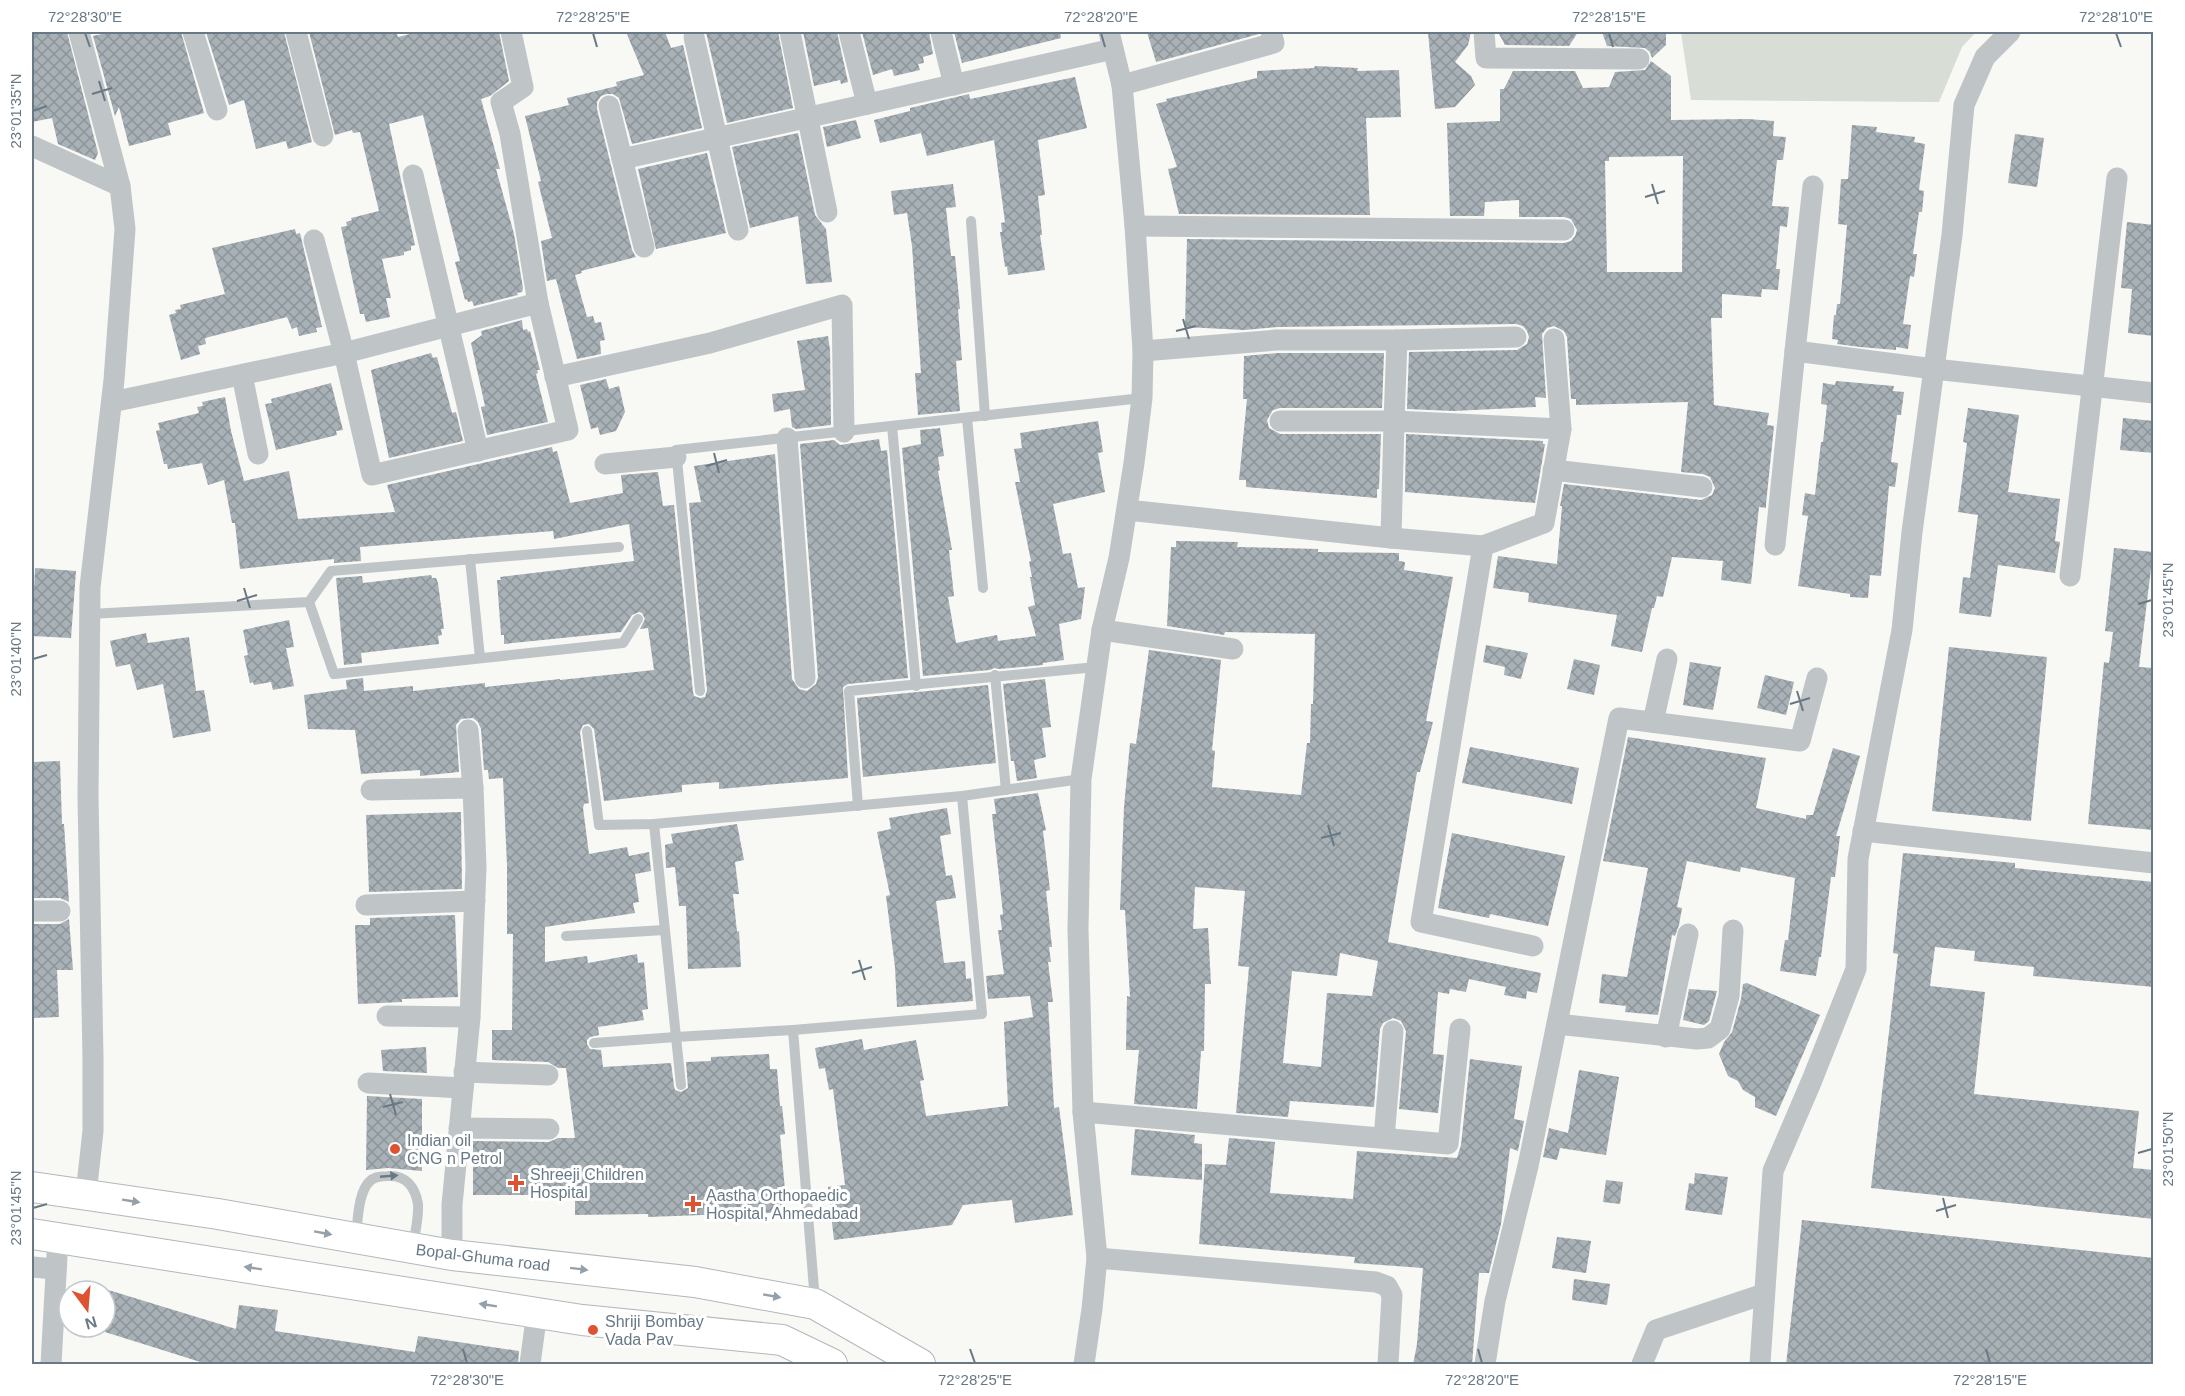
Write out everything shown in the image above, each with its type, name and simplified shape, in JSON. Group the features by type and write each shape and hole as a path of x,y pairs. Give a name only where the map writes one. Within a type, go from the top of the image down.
{"street":[{"path":"79,32 120,186 125,229 112,402 90,587 88,797 93,1131 86,1194"},
{"path":"194,32 217,110"},
{"path":"296,32 323,136"},
{"path":"314,240 344,353 372,475 568,430 538,303 510,134 501,102 523,87 511,32"},
{"path":"790,32 827,212"},
{"path":"849,32 867,104"},
{"path":"941,32 954,85"},
{"path":"1122,85 1274,43 1271,32"},
{"path":"1484,32 1486,58 1639,58"},
{"path":"1760,1365 1773,1171 1856,969 1858,859 1902,630 1912,532 1952,235 1964,105 1985,57 2010,32"},
{"path":"694,37 738,230"},
{"path":"622,159 954,85 1111,40 1122,85 1135,226 1143,351 1142,398 1127,510 1119,558 1102,630 1081,779 1078,929 1083,1112 1097,1258 1084,1365"},
{"path":"609,106 644,247"},
{"path":"32,146 120,186"},
{"path":"413,174 478,451"},
{"path":"2070,576 2117,178"},
{"path":"1775,545 1813,186"},
{"path":"1135,226 1564,230"},
{"path":"112,402 344,353 538,303"},
{"path":"555,377 710,343 842,305 843,432"},
{"path":"1143,351 1277,340 1516,337"},
{"path":"1127,510 1483,546 1544,523 1561,429 1554,339"},
{"path":"1391,538 1397,340"},
{"path":"1795,351 2154,393"},
{"path":"242,375 258,454"},
{"path":"1280,421 1394,421 1561,429"},
{"path":"787,438 805,678"},
{"path":"605,464 676,457"},
{"path":"1553,470 1702,487"},
{"path":"1483,546 1421,922 1533,946"},
{"path":"1102,630 1233,649"},
{"path":"1653,722 1667,659"},
{"path":"1485,1365 1495,1301 1528,1166 1619,718 1800,741 1817,678"},
{"path":"452,1255 452,1204 470,1017 475,901 473,788 468,730"},
{"path":"371,790 473,788"},
{"path":"1863,831 2154,863"},
{"path":"366,905 475,901"},
{"path":"32,911 60,911"},
{"path":"1557,1024 1666,1037 1708,1038 1720,1029 1729,996 1733,930"},
{"path":"1666,1037 1688,934"},
{"path":"387,1016 470,1017"},
{"path":"1083,1112 1448,1144 1460,1029"},
{"path":"1384,1138 1393,1030"},
{"path":"368,1083 549,1076"},
{"path":"459,1128 549,1129"},
{"name":"Bopal-Ghuma road","path":"32,1187 452,1255 695,1282 815,1304 920,1365"},
{"path":"51,1365 56,1269 45,1236 582,1320 782,1340 832,1365"},
{"path":"1097,1258 1376,1282 1387,1286 1392,1295 1388,1365"},
{"path":"32,1267 56,1269"},
{"path":"1642,1365 1656,1330 1764,1294"},
{"path":"530,1365 537,1312"}],"lane":[{"path":"971,221 985,416"},
{"path":"700,691 676,450 1142,398"},
{"path":"967,418 983,588"},
{"path":"892,426 916,686"},
{"path":"309,602 331,571 619,547"},
{"path":"470,559 480,658"},
{"path":"90,614 309,602"},
{"path":"309,602 334,674 623,643 638,619"},
{"path":"858,806 849,691 916,686 995,675 1096,667"},
{"path":"995,675 1005,790"},
{"path":"587,731 599,825 654,824 858,806 962,796 1081,779"},
{"path":"594,1043 794,1030 982,1014 962,796"},
{"path":"654,824 681,1085"},
{"path":"566,936 664,930"},
{"path":"794,1030 815,1304"},
{"path":"356,1238 363,1193 370,1181 381,1176 398,1175 408,1181 415,1191 418,1206 413,1248"}],"shaded area":[{"path":"1681,32 1976,32 1962,47 1939,102 1691,100"}],"building":[{"path":"32,32 67,32 98,153 95,160 58,144 52,118 32,122"},
{"path":"111,32 181,32 204,113 168,123 171,135 129,146 119,107 115,116 93,36"},
{"path":"206,32 284,32 312,142 288,149 286,141 256,149 244,100 229,105"},
{"path":"309,32 396,32 398,37 418,32 499,32 509,81 490,96 481,99 500,169 496,169 514,234 522,292 474,306 472,301 465,300 455,262 460,261 423,115 389,124 415,245 411,246 411,250 404,252 404,255 382,259 391,298 386,298 390,317 366,322 364,314 360,314 341,227 347,226 346,222 352,220 351,218 379,211 360,132 353,133 352,130 335,135"},
{"path":"626,32 665,32 671,48 683,45 702,128 632,144 619,98 613,94 607,94 601,96 597,102 632,250 636,257 581,271 582,273 575,275 587,317 593,316 595,323 601,322 605,340 600,341 601,354 577,359 556,279 547,281 541,241 552,238 525,116 569,105 567,98 617,86 616,82 644,75"},
{"path":"706,32 778,32 793,108 727,123"},
{"path":"803,32 837,32 848,82 841,84 840,80 814,86"},
{"path":"862,32 929,32 933,54 923,57 924,63 918,64 920,70 894,76 892,69 873,75"},
{"path":"954,32 1060,32 1061,38 962,63"},
{"path":"1147,32 1259,32 1259,34 1156,62"},
{"path":"1428,32 1471,32 1468,45 1455,62 1471,76 1475,85 1455,107 1435,109"},
{"path":"1498,32 1578,32 1569,46 1505,45"},
{"path":"1602,32 1666,32 1666,45 1652,58 1650,52 1645,48 1607,46"},
{"path":"1651,61 1671,76 1671,120 1774,121 1773,136 1786,137 1783,160 1777,160 1772,206 1789,207 1787,227 1780,226 1776,269 1780,269 1778,290 1762,289 1761,297 1722,294 1722,318 1711,318 1714,405 1769,413 1767,425 1774,426 1766,508 1759,507 1751,584 1721,580 1723,561 1672,557 1663,597 1657,596 1654,608 1652,608 1642,652 1611,646 1617,615 1528,602 1529,593 1493,588 1498,556 1557,564 1562,506 1560,506 1564,484 1701,500 1712,495 1715,488 1710,477 1681,472 1688,402 1576,405 1576,399 1571,399 1567,337 1564,331 1554,326 1547,328 1542,334 1546,398 1535,397 1536,407 1453,411 1407,409 1409,352 1517,350 1527,344 1529,337 1523,326 1516,324 1277,327 1244,330 1185,327 1187,239 1564,243 1571,241 1577,230 1571,219 1519,217 1519,200 1485,202 1484,216 1450,216 1447,123 1500,121 1500,89 1504,89 1513,71 1575,71 1583,88 1609,87 1615,72 1645,70","holes":["1683,156 1682,272 1607,272 1605,161 1609,161 1609,157"]},
{"path":"1315,66 1358,68 1357,71 1399,70 1401,117 1366,118 1370,215 1179,214 1168,169 1177,167 1156,104 1167,101 1166,99 1257,78 1257,71 1314,68"},
{"path":"1075,77 1087,128 1038,140 1045,195 1038,196 1045,270 1008,275 1000,232 1002,232 1001,223 1005,222 994,140 927,156 921,133 880,143 874,120 910,111 910,108 969,94 970,99"},
{"path":"856,120 861,138 827,147 823,127"},
{"path":"1852,125 1877,127 1876,132 1915,137 1914,142 1925,144 1919,190 1924,191 1922,212 1919,212 1913,254 1917,254 1914,277 1910,276 1903,324 1911,325 1908,349 1896,347 1896,350 1837,344 1838,340 1832,339 1834,315 1836,315 1837,304 1840,304 1847,225 1838,224 1841,179 1848,179"},
{"path":"798,133 815,215 826,229 832,282 806,284 798,216 750,228 732,147"},
{"path":"2015,134 2044,138 2037,187 2008,183"},
{"path":"707,153 726,233 656,249 638,169"},
{"path":"953,184 956,207 946,208 951,256 955,256 960,309 958,309 962,360 956,361 960,411 918,415 915,373 921,373 912,246 907,213 894,215 891,191"},
{"path":"2127,222 2154,225 2154,336 2128,333 2132,289 2121,288"},
{"path":"295,229 296,234 300,233 322,327 316,328 317,332 299,336 297,327 292,329 287,317 205,338 206,344 198,346 200,354 181,360 169,315 181,309 180,305 225,294 212,248"},
{"path":"522,320 523,330 530,331 540,370 537,370 536,374 548,422 487,435 481,407 485,406 471,343 482,335 481,331"},
{"path":"828,336 831,425 796,429 792,427 790,409 774,412 772,394 805,390 797,341"},
{"path":"431,353 433,358 437,357 452,413 456,412 463,441 389,458 371,370"},
{"path":"1278,353 1384,353 1382,408 1280,408 1273,410 1267,420 1269,428 1280,434 1381,434 1377,498 1246,487 1246,480 1239,480 1247,399 1243,399 1244,356"},
{"path":"606,379 609,389 619,386 625,412 616,431 600,435 598,427 591,429 580,385"},
{"path":"1836,381 1894,386 1893,391 1904,392 1901,415 1897,415 1891,462 1898,463 1895,487 1889,486 1881,576 1870,575 1868,598 1850,597 1850,594 1798,586 1808,516 1802,515 1805,493 1815,495 1821,442 1823,442 1827,405 1821,404 1823,383 1835,385"},
{"path":"331,383 343,430 336,431 337,435 276,450 265,404 272,403 271,399"},
{"path":"225,397 244,481 289,471 298,519 395,512 387,485 552,447 553,452 557,451 570,503 623,493 621,475 658,472 663,506 674,505 693,692 694,696 700,698 705,697 707,690 689,503 701,502 694,466 775,454 792,679 799,689 807,691 816,684 818,677 800,444 834,440 840,445 879,439 881,451 887,450 908,678 848,684 843,687 848,778 719,789 719,782 682,785 682,792 604,801 594,729 589,724 583,725 580,732 589,803 584,804 583,808 589,854 627,847 629,856 649,852 651,871 635,874 639,902 633,903 635,913 545,927 545,962 587,956 588,963 637,954 638,963 644,962 648,1009 642,1010 644,1020 598,1027 599,1035 587,1040 590,1049 601,1050 603,1067 671,1063 675,1090 681,1092 688,1088 686,1062 711,1061 711,1057 769,1054 770,1069 777,1069 780,1106 782,1106 785,1134 780,1135 787,1212 648,1217 648,1214 575,1215 575,1195 473,1195 473,1141 549,1142 558,1138 575,1138 566,1068 558,1068 548,1062 492,1060 492,1030 512,1030 513,934 507,934 503,778 489,779 488,770 484,770 481,729 473,718 461,719 456,725 459,772 420,776 420,770 361,774 355,730 308,729 304,695 347,689 346,680 363,678 364,691 413,686 413,691 485,683 485,687 654,670 648,628 640,629 645,619 639,612 632,615 621,632 504,644 504,635 501,635 497,580 501,580 500,577 634,561 629,524 554,539 553,531 360,547 361,561 334,563 334,559 240,569 235,523 232,523 224,480 208,485 202,463 168,469 167,464 164,464 156,431 160,430 158,423 199,413 197,407 203,406 202,402"},
{"path":"1968,408 2019,415 2008,492 2060,499 2055,541 2060,542 2055,573 1998,565 1991,617 1959,613 1963,577 1970,578 1978,515 1958,512 1967,443 1963,442"},
{"path":"2123,418 2154,421 2154,453 2120,450"},
{"path":"1098,421 1103,452 1098,453 1105,492 1053,504 1063,554 1071,553 1078,588 1085,587 1081,619 1059,624 1064,660 1043,663 1043,665 923,676 902,448 921,444 920,430 940,428 944,456 938,457 940,470 938,471 952,550 949,550 954,596 948,597 956,643 997,635 998,641 1036,636 1028,607 1035,605 1030,577 1032,577 1029,562 1031,561 1015,482 1020,482 1014,449 1022,448 1020,433"},
{"path":"1406,434 1543,441 1545,444 1535,503 1405,492"},
{"path":"1176,541 1238,542 1237,547 1318,549 1318,552 1399,553 1399,561 1405,562 1404,570 1453,577 1426,721 1433,722 1420,772 1417,772 1388,942 1541,973 1537,993 1527,991 1526,999 1504,995 1506,987 1469,979 1466,992 1450,989 1449,994 1438,992 1433,1054 1444,1055 1438,1113 1399,1109 1406,1031 1401,1021 1393,1018 1383,1023 1380,1029 1374,1107 1290,1101 1288,1117 1236,1113 1249,967 1238,966 1245,891 1195,887 1193,929 1208,928 1211,984 1205,984 1204,1051 1201,1051 1197,1109 1134,1104 1139,1050 1126,1050 1127,996 1130,997 1125,910 1120,910 1124,807 1130,743 1136,744 1149,650 1221,660 1212,750 1215,751 1212,787 1301,795 1307,743 1310,743 1311,704 1313,704 1315,634 1225,632 1224,635 1167,626 1171,547 1176,547","holes":["1340,953 1378,961 1372,996 1327,993 1321,1067 1283,1063 1292,971 1337,976"]},
{"path":"2114,548 2153,552 2139,667 2154,668 2154,830 2088,824 2104,662 2109,663 2113,632 2105,631"},
{"path":"35,568 76,571 71,638 32,636"},
{"path":"431,575 438,583 444,629 441,629 442,635 438,636 439,644 361,653 362,663 344,665 336,578 362,576 363,583"},
{"path":"289,620 294,647 286,648 294,686 273,690 271,682 254,685 253,682 250,683 244,656 248,655 243,630"},
{"path":"146,633 148,643 189,637 196,691 204,690 211,731 173,738 163,684 137,690 130,664 116,667 110,641"},
{"path":"1486,645 1528,653 1521,679 1504,675 1505,667 1483,662"},
{"path":"1949,647 2047,657 2031,821 1932,811"},
{"path":"1574,659 1600,665 1594,695 1567,689"},
{"path":"1690,662 1721,667 1713,710 1683,705"},
{"path":"1765,675 1794,682 1786,715 1757,708"},
{"path":"1045,679 1051,727 1042,728 1046,757 1034,760 1037,778 1017,781 1014,761 1011,761 1003,684"},
{"path":"988,685 996,763 863,777 857,698"},
{"path":"1628,737 1766,758 1756,808 1806,819 1806,815 1813,815 1833,748 1860,756 1836,836 1840,836 1835,877 1831,877 1821,957 1819,957 1816,976 1780,971 1785,940 1788,940 1795,878 1741,867 1740,872 1687,861 1677,907 1682,908 1679,925 1675,936 1672,935 1658,1015 1625,1012 1626,1006 1599,1003 1602,974 1627,977 1648,868 1603,861"},
{"path":"1470,747 1579,768 1572,804 1462,783"},
{"path":"60,761 62,824 64,824 69,902 60,898 32,898 32,762"},
{"path":"1038,793 1046,830 1043,831 1050,890 1046,891 1052,947 1049,947 1051,962 1048,962 1053,1002 1048,1002 1054,1108 1059,1107 1073,1215 1015,1223 1012,1200 963,1205 952,1225 834,1240 828,1187 845,1185 833,1089 829,1090 825,1068 819,1069 815,1048 862,1039 864,1050 916,1040 924,1080 920,1081 926,1116 1008,1106 1004,1022 1033,1017 1030,996 988,999 986,976 1004,974 998,930 1002,930 1000,915 1003,914 992,814 996,814 994,799"},
{"path":"947,808 951,834 940,836 946,876 952,875 956,898 936,901 944,963 965,961 966,979 971,978 973,1001 897,1007 895,967 886,896 890,895 877,832 891,829 889,818"},
{"path":"461,812 462,889 369,892 366,815"},
{"path":"737,824 744,860 735,862 739,894 733,894 737,932 739,931 741,967 688,969 686,906 679,906 675,867 666,868 665,845 673,843 671,834"},
{"path":"1452,833 1565,856 1548,926 1490,914 1489,918 1438,908"},
{"path":"1903,853 2015,863 2015,868 2154,882 2154,987 2033,976 2034,967 1974,961 1975,951 1935,947 1930,986 1985,992 1974,1094 2139,1111 2133,1168 2154,1170 2154,1219 1871,1188 1898,954 1893,953"},
{"path":"455,915 458,997 402,999 402,1002 358,1004 355,925 370,925 370,918"},
{"path":"69,919 73,970 57,970 59,1017 32,1018 32,924 60,924"},
{"path":"1747,983 1820,1015 1776,1116 1755,1107 1755,1097 1743,1090 1738,1081 1728,1076 1719,1054 1724,1042 1732,1032 1743,984"},
{"path":"1689,989 1717,991 1709,1021 1704,1025 1683,1020"},
{"path":"426,1047 427,1073 383,1071 381,1050"},
{"path":"1470,1059 1522,1066 1514,1119 1524,1121 1518,1151 1510,1148 1501,1224 1489,1273 1479,1273 1472,1365 1413,1365 1417,1344 1423,1268 1354,1263 1355,1257 1199,1244 1205,1164 1226,1165 1229,1138 1275,1142 1270,1193 1353,1199 1357,1151 1457,1158 1461,1145"},
{"path":"1579,1070 1619,1077 1606,1155 1560,1148 1557,1160 1543,1157 1549,1128 1568,1133"},
{"path":"367,1096 422,1099 422,1171 388,1168 366,1170"},
{"path":"1135,1129 1195,1135 1194,1143 1202,1144 1202,1180 1131,1175"},
{"path":"1695,1173 1728,1177 1722,1215 1685,1210 1689,1183 1694,1184"},
{"path":"1606,1180 1623,1182 1620,1204 1603,1202"},
{"path":"1802,1220 2154,1258 2154,1365 1786,1365"},
{"path":"1557,1237 1591,1241 1586,1273 1552,1268"},
{"path":"1574,1279 1610,1284 1607,1305 1572,1300"},
{"path":"117,1293 236,1329 239,1305 278,1310 275,1331 415,1352 418,1336 519,1351 518,1365 210,1365 117,1336"}],"place":[{"name":"Indian oil CNG n Petrol","path":"395,1149"},
{"name":"Shreeji Children Hospital","path":"516,1183"},
{"name":"Aastha Orthopaedic Hospital, Ahmedabad","path":"693,1204"},
{"name":"Shriji Bombay Vada Pav","path":"593,1330"}]}
